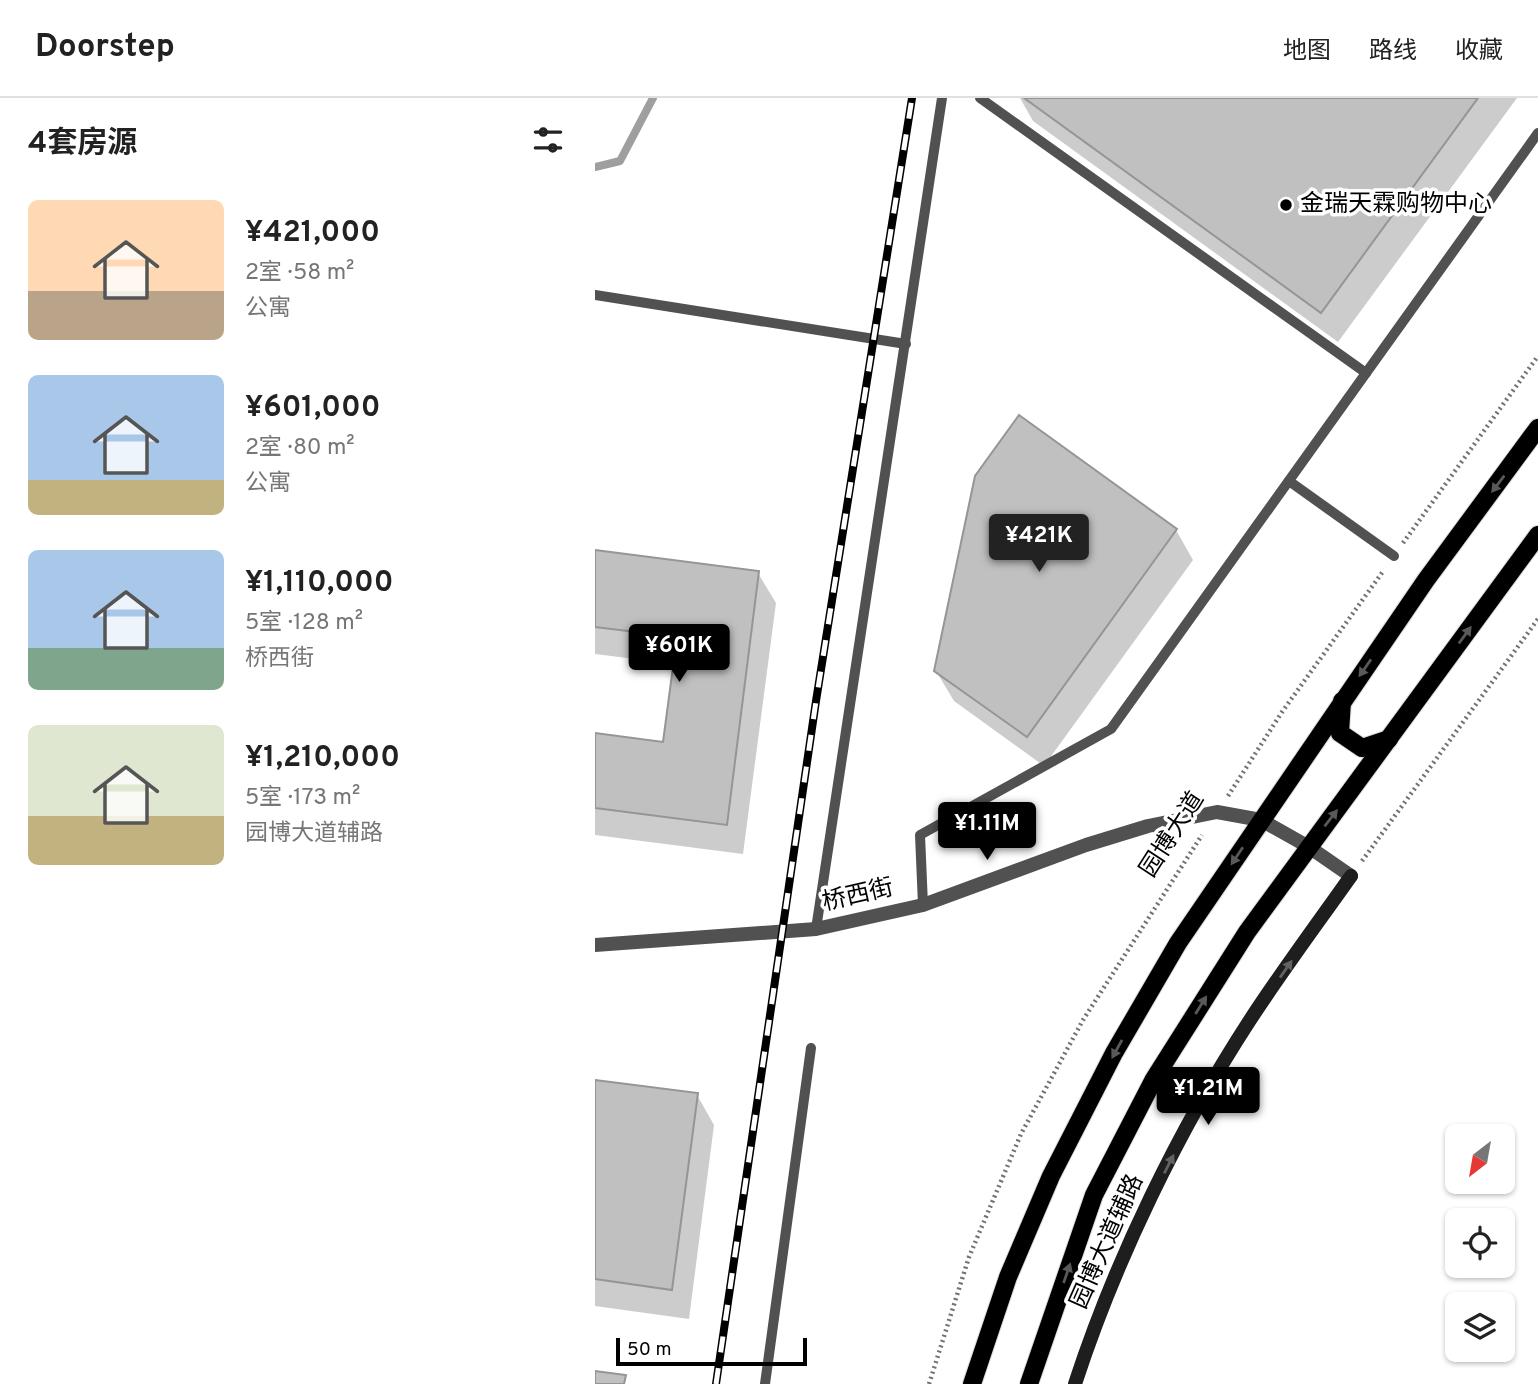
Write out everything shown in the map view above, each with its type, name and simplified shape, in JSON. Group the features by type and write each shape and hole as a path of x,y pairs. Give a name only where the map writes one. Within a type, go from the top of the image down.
{"main road":[{"path":"972,1384 1008,1278 1051,1176 1114,1053 1178,943 1426,580 1538,428"},
{"path":"1029,1384 1094,1195 1154,1079 1247,932 1538,535"},
{"path":"1342,701 1340,733 1362,748 1389,739"}],"street":[{"name":"桥西街","path":"595,945 816,929 923,905 1086,845 1148,826 1217,812 1261,820 1309,846 1351,876"},
{"name":"园博大道辅路","path":"1075,1384 1089,1342 1133,1236 1186,1130 1249,1020 1351,876"}],"lane":[{"path":"816,929 942,98"},
{"path":"980,98 1366,373"},
{"path":"923,905 920,835 1111,729 1538,133"},
{"path":"595,295 906,344"},
{"path":"1289,481 1394,556"},
{"path":"765,1384 811,1048"}],"path":[{"name":"园博大道","path":"929,1384 969,1257 1021,1134 1083,1020 1282,712 1538,356"},
{"path":"1351,876 1538,619"}],"building":[{"name":"金瑞天霖购物中心","path":"1024,98 1478,98 1321,313"},
{"path":"1019,415 1177,529 1027,737 934,671 975,476"},
{"path":"595,550 759,571 727,825 595,808 595,733 663,742 677,637 595,627"},
{"path":"595,1080 698,1093 672,1290 595,1279"},
{"path":"595,1371 626,1375 624,1384 595,1384"}],"waterway":[{"path":"595,167 620,161 653,98"}],"railway":[{"path":"716,1384 816,701 912,98"}],"place":[{"name":"金瑞天霖购物中心","path":"1286,205"}]}
